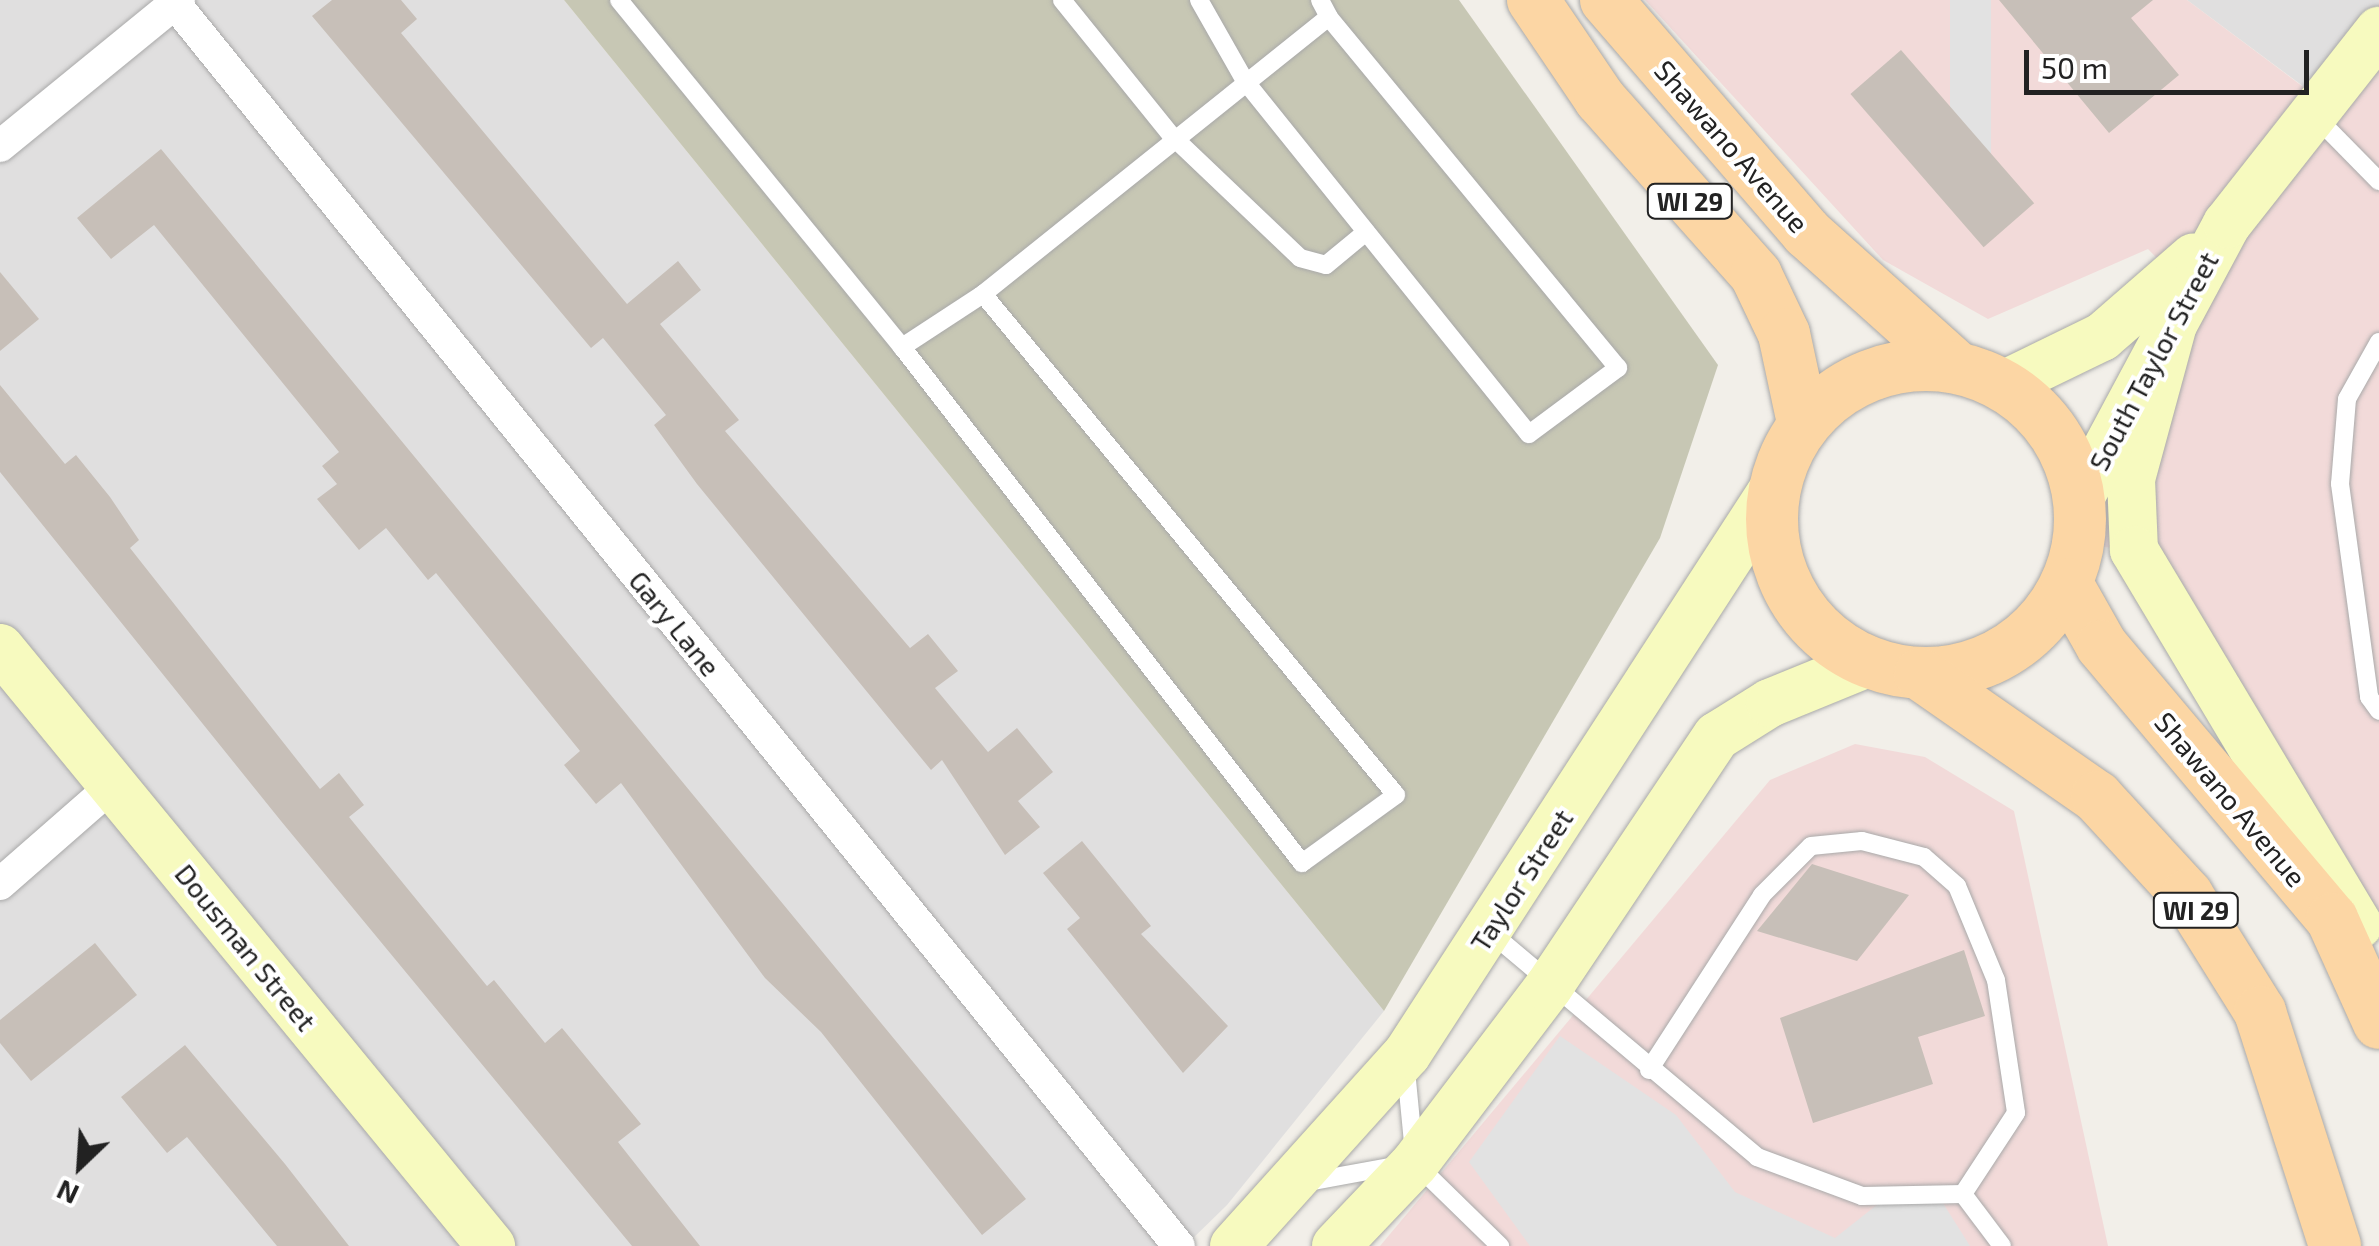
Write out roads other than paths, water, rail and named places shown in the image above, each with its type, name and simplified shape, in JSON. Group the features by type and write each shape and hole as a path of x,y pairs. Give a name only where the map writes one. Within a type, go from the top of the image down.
{"main road":[{"name":"WI 29","path":"1533,0 1600,98 1756,274 1784,334 1804,423"},
{"name":"Shawano Avenue","path":"1606,0 1807,233 1955,366"},
{"name":"WI 29","path":"2080,498 2049,427 2003,385 1955,366 1871,374 1804,423 1774,488 1772,542 1789,593 1822,635 1868,664 1920,674 2097,797 2187,896 2260,1012 2335,1246"},
{"path":"2067,584 2080,498"},
{"name":"WI 29","path":"1920,674 2007,652 2067,584"},
{"name":"Shawano Avenue","path":"2067,584 2102,646 2332,919 2379,1023"}],"street":[{"path":"0,146 175,1"},
{"name":"Gary Lane","path":"175,1 1178,1246"},
{"name":"South Taylor Street","path":"2080,498 2228,224 2379,31"},
{"name":"South Taylor Street","path":"2003,385 2102,336 2228,224"},
{"path":"2175,317 2131,479 2134,550 2379,962"},
{"name":"Taylor Street","path":"1234,1246 1407,1054 1774,488"},
{"name":"Dousman Street","path":"0,648 491,1246"},
{"path":"1336,1246 1416,1162 1548,988 1717,736 1770,703 1868,664"},
{"path":"0,884 113,785"}],"lane":[{"path":"619,0 902,347 1302,863 1396,795 983,294"},
{"path":"1062,0 1170,136 1300,258 1326,265 1366,232"},
{"path":"902,347 983,294 1170,136 1245,80 1325,8 1618,368 1529,434 1245,80 1199,0"},
{"path":"2314,114 2379,181"},
{"path":"2379,342 2347,399 2340,484 2379,710"},
{"path":"1650,1070 1762,895 1811,846 1862,841 1924,857 1957,886 1996,980 2016,1113 1963,1194"},
{"path":"1489,930 1548,988 1756,1157 1862,1196 1963,1194"},
{"path":"1407,1054 1416,1162 1500,1246"},
{"path":"1280,1196 1330,1174 1416,1162"},
{"path":"1963,1194 2002,1246"}]}
